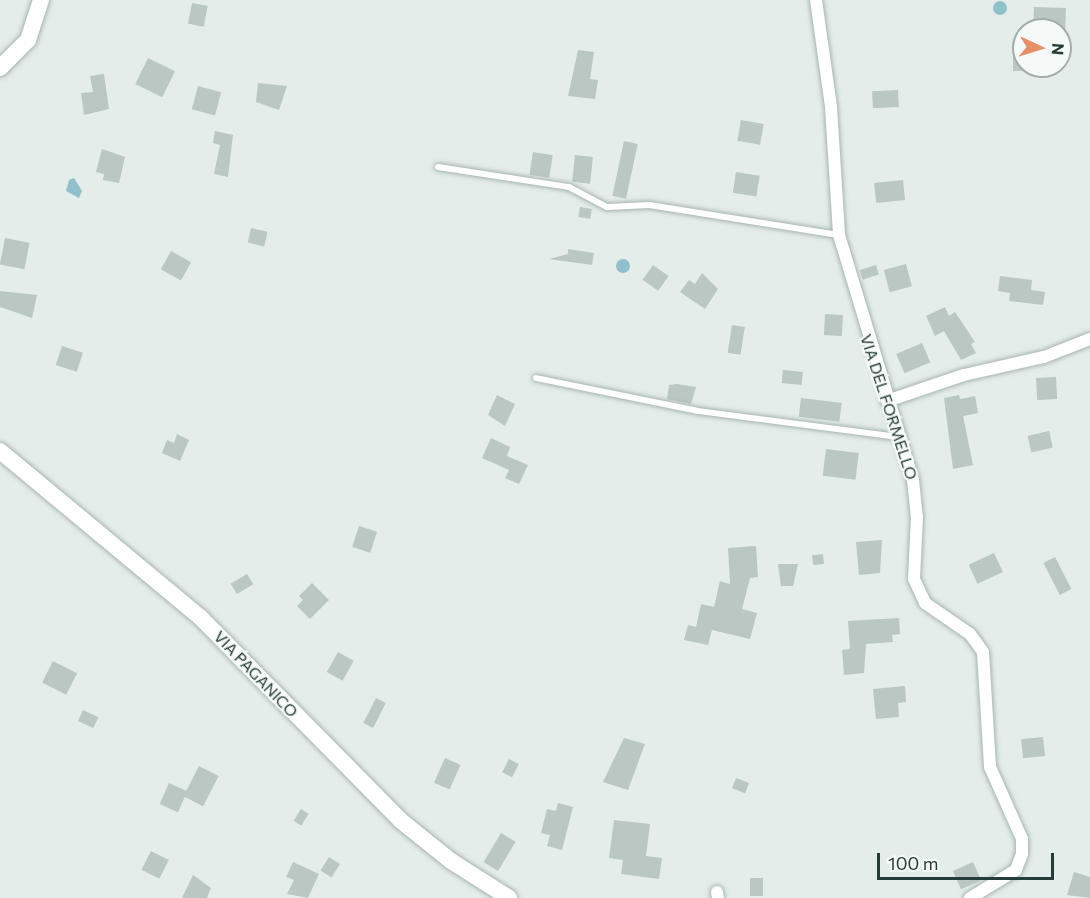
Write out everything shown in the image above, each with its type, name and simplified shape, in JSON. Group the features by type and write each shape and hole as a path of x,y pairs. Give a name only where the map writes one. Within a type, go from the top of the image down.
{"street":[{"path":"0,68 28,40 41,0"},
{"name":"VIA DEL FORMELLO","path":"816,0 831,107 838,235 917,502 913,566 916,587 925,603 970,634 983,652 990,767 1023,844 1016,870 970,898"},
{"path":"887,400 964,375 1044,357 1090,339"},
{"name":"VIA PAGANICO","path":"0,451 201,618 400,820 451,861 510,898"}],"lane":[{"path":"438,168 569,187 608,207 649,205 838,235"},
{"path":"536,378 698,411 899,437"}],"water":[{"path":"1000,1 1005,3 1007,8 1005,13 1000,15 995,13 993,8 995,3"},
{"path":"74,178 82,191 79,198 66,191 69,180"},
{"path":"620,259 626,259 630,266 626,273 620,273 616,269 616,263"}],"building":[{"path":"192,3 208,6 204,27 188,24"},
{"path":"1034,7 1066,8 1066,18 1034,18"},
{"path":"578,50 594,52 590,79 598,80 595,99 568,96"},
{"path":"148,58 175,71 162,97 135,84"},
{"path":"104,74 109,109 84,115 81,93 93,92 90,76"},
{"path":"258,83 287,86 279,110 256,102"},
{"path":"198,86 221,92 215,115 192,109"},
{"path":"898,90 899,107 873,108 872,91"},
{"path":"741,120 764,124 760,145 737,141"},
{"path":"215,131 233,135 228,177 214,174 220,145 213,143"},
{"path":"624,141 638,144 626,199 612,196"},
{"path":"102,149 125,157 119,183 103,180 104,174 96,172"},
{"path":"533,152 553,155 549,178 529,175"},
{"path":"575,155 593,157 590,184 572,182"},
{"path":"736,172 760,176 756,196 733,193"},
{"path":"903,180 905,200 876,203 874,183"},
{"path":"580,207 592,209 590,219 578,217"},
{"path":"251,228 268,232 264,246 248,243"},
{"path":"5,238 30,243 24,269 0,265"},
{"path":"568,249 594,253 592,265 549,259 568,254"},
{"path":"171,251 191,262 181,281 161,269"},
{"path":"906,264 912,286 890,292 884,270"},
{"path":"653,265 669,276 658,291 643,280"},
{"path":"876,265 879,275 863,280 860,270"},
{"path":"702,273 718,289 705,309 680,292 689,280 695,284"},
{"path":"1000,276 1032,280 1031,290 1045,292 1043,305 1009,301 1010,293 998,291"},
{"path":"0,291 37,295 32,318 0,307"},
{"path":"945,307 949,316 955,312 975,342 971,344 976,353 961,360 944,331 935,336 926,316"},
{"path":"825,314 843,315 842,336 824,335"},
{"path":"732,325 745,327 740,355 728,353"},
{"path":"922,343 930,362 904,373 896,354"},
{"path":"62,346 83,353 77,372 56,365"},
{"path":"783,370 803,372 802,385 782,383"},
{"path":"1056,377 1057,399 1037,400 1036,378"},
{"path":"669,385 696,387 691,404 667,399"},
{"path":"497,395 515,404 505,426 488,415"},
{"path":"959,395 960,399 975,396 978,413 963,416 973,465 953,469 944,398"},
{"path":"801,398 842,403 839,422 799,417"},
{"path":"1049,431 1053,448 1031,453 1028,436"},
{"path":"177,434 189,440 180,461 162,453 167,440 174,443"},
{"path":"491,438 510,447 507,456 528,465 519,484 505,478 509,470 482,458"},
{"path":"826,449 859,453 855,480 823,476"},
{"path":"359,526 377,532 370,553 352,547"},
{"path":"882,540 880,573 859,575 856,542"},
{"path":"756,546 758,577 750,578 742,609 757,613 750,639 712,630 708,645 684,640 688,625 696,627 701,604 714,607 720,581 730,584 728,548"},
{"path":"994,553 1003,572 977,584 969,565"},
{"path":"823,554 824,564 813,565 812,555"},
{"path":"1055,557 1071,589 1060,595 1043,563"},
{"path":"778,564 798,564 793,586 781,586"},
{"path":"247,574 253,584 237,594 231,584"},
{"path":"312,583 329,600 310,619 297,606 303,600 299,596"},
{"path":"899,618 900,634 892,635 893,642 866,644 864,673 844,675 842,650 850,649 848,621"},
{"path":"338,652 354,661 343,681 327,672"},
{"path":"53,661 77,673 66,695 42,682"},
{"path":"905,686 906,702 898,703 899,717 876,719 873,689"},
{"path":"376,698 386,703 373,728 363,723"},
{"path":"83,710 98,717 93,728 78,721"},
{"path":"1043,737 1045,756 1023,758 1021,739"},
{"path":"624,738 645,744 628,790 603,782"},
{"path":"445,758 461,765 450,790 434,783"},
{"path":"509,759 519,764 512,777 502,772"},
{"path":"199,766 219,776 203,806 184,796"},
{"path":"736,778 749,783 745,793 732,788"},
{"path":"169,783 187,791 178,812 160,804"},
{"path":"558,803 573,807 562,850 547,846 550,835 541,833 547,809 556,811"},
{"path":"301,809 309,814 301,826 294,821"},
{"path":"614,820 650,824 646,856 662,858 659,879 621,874 623,860 609,858"},
{"path":"501,833 516,842 498,871 483,862"},
{"path":"151,851 169,860 159,879 141,870"},
{"path":"329,857 340,864 332,877 321,871"},
{"path":"293,862 319,874 308,898 287,894 294,880 286,877"},
{"path":"973,862 981,880 961,889 953,871"},
{"path":"1074,872 1090,877 1090,898 1067,895"},
{"path":"193,875 211,888 207,898 182,898"},
{"path":"750,878 763,878 763,896 750,896"}]}
